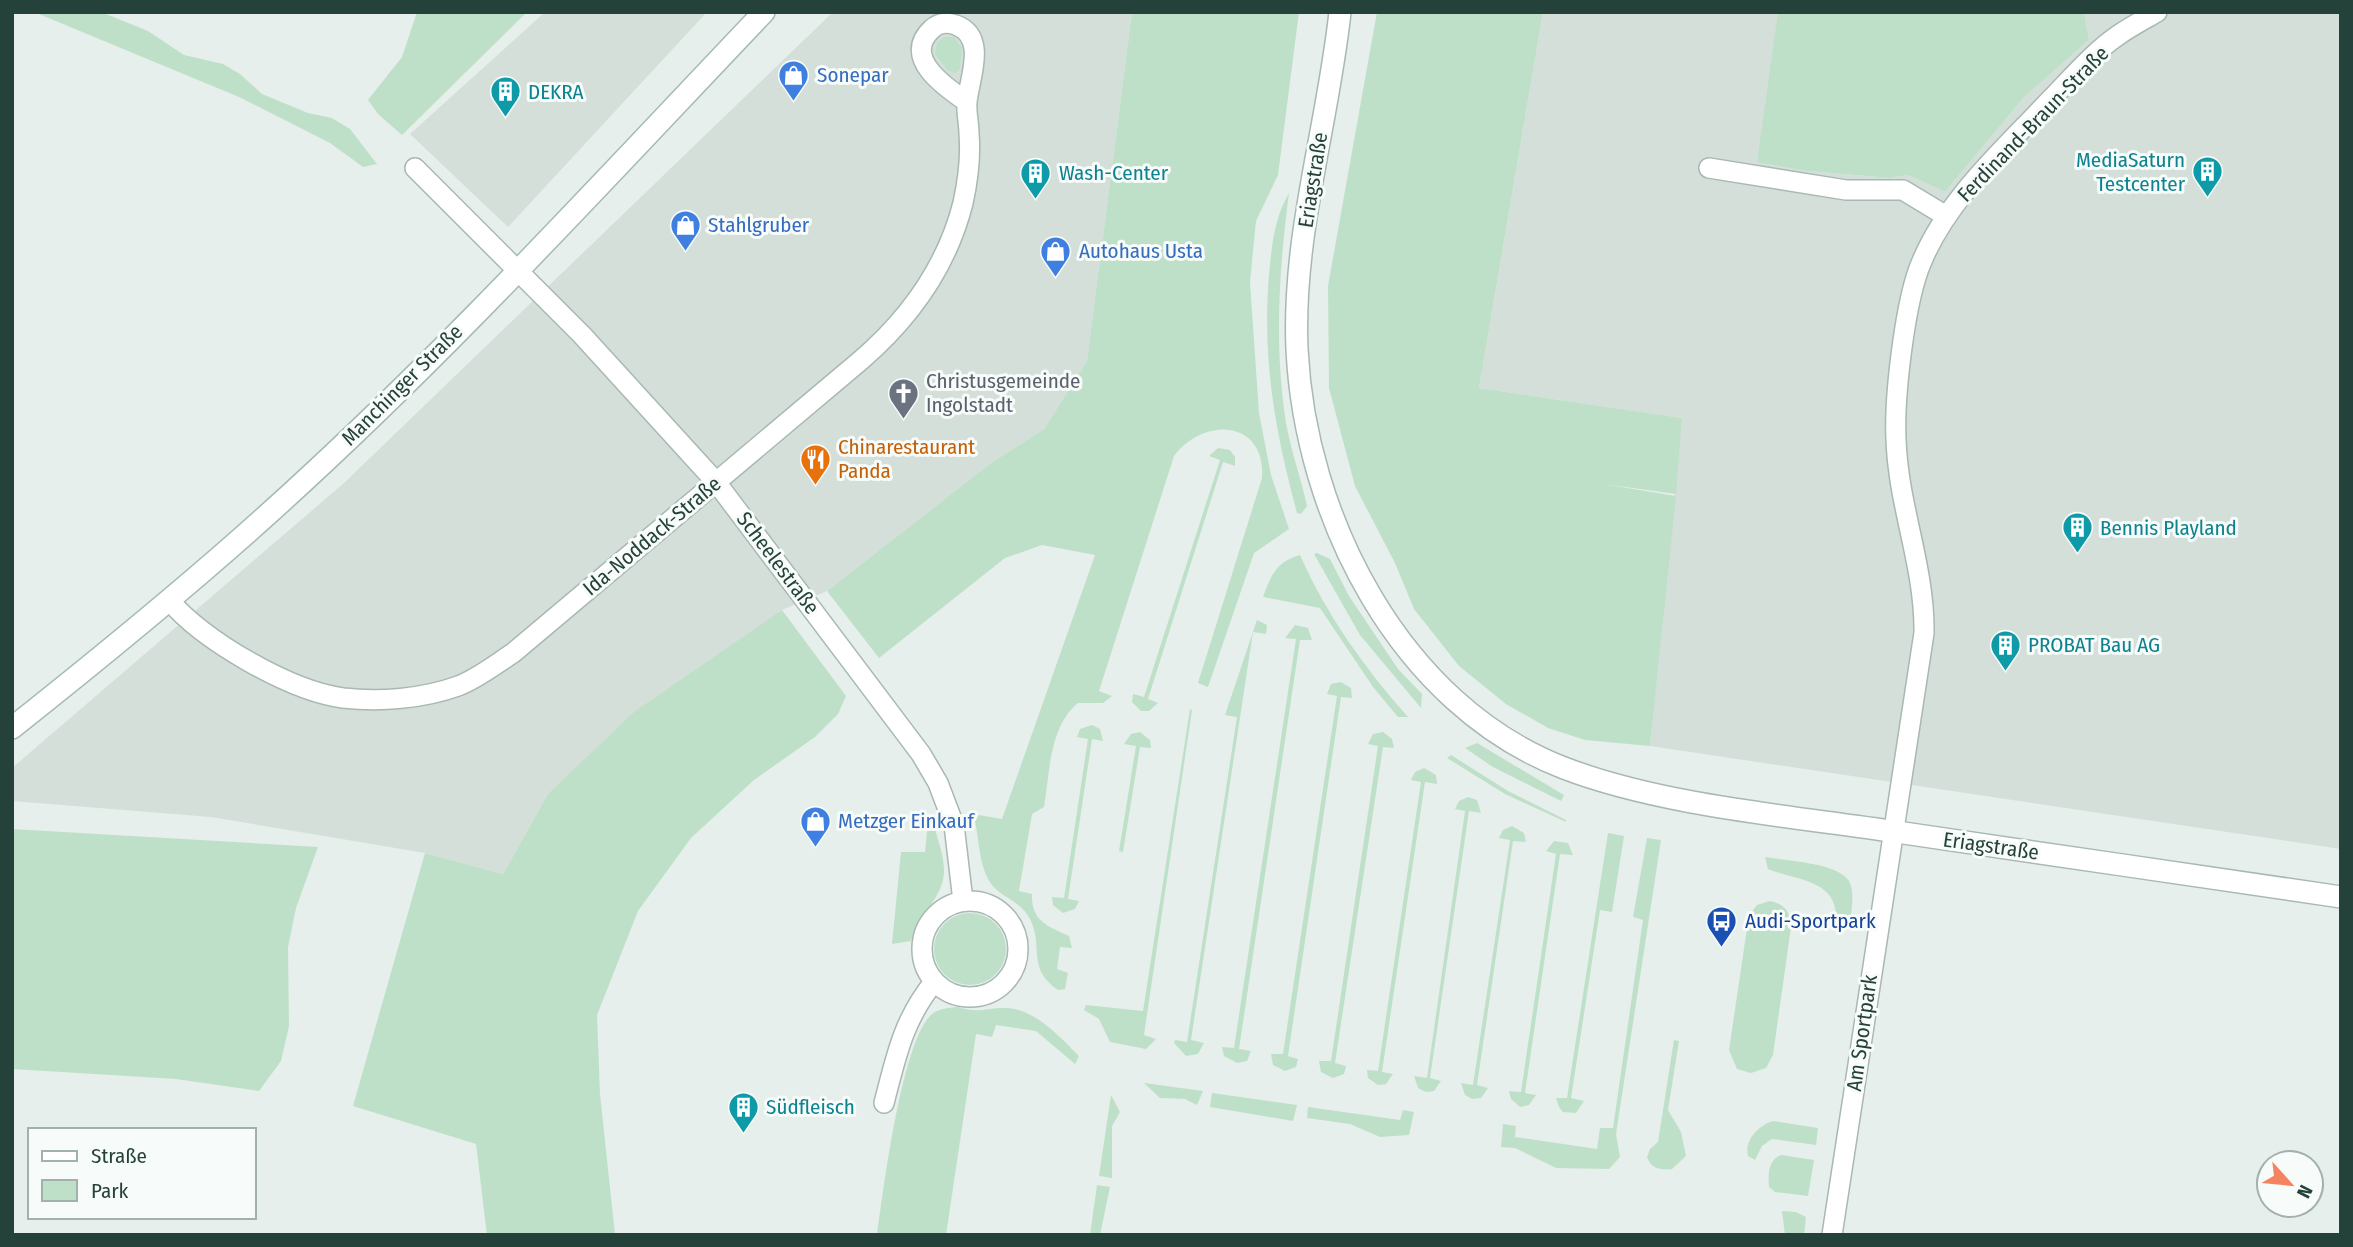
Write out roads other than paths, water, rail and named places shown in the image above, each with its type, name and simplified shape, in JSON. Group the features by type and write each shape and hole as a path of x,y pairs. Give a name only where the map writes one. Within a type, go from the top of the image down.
{"street":[{"name":"Manchinger Straße","path":"12,729 169,600 335,452 516,270 764,12"},
{"name":"Eriagstraße","path":"1340,12 1302,249 1297,349 1310,443 1336,525 1358,573 1388,622 1411,652 1457,700 1489,726 1531,752 1562,767 1643,790 1894,832 2341,897"},
{"name":"Ferdinand-Braun-Straße","path":"1894,832 1920,676 1924,598 1917,551 1901,495 1896,439 1897,398 1907,323 1921,262 1946,216 2003,149 2098,52 2120,34 2157,12"},
{"name":"Ida-Noddack-Straße","path":"169,600 182,616 227,649 284,679 340,698 400,700 459,686 513,653 882,342 907,315 926,289 962,204 968,171 967,102"},
{"name":"Scheelestraße","path":"415,168 628,383 716,482 921,754 938,783 954,825 963,901"},
{"name":"Ferdinand-Braun-Straße","path":"1709,168 1846,190 1903,190 1946,216"},
{"name":"Am Sportpark","path":"1832,1235 1894,832"},
{"path":"963,901 979,902 995,908 1008,919 1016,933 1019,950 1016,966 1007,980 995,991 979,997 955,995 934,982 922,959 925,930 934,917 947,906 963,901"},
{"path":"884,1103 905,1026 917,1003 934,982"}],"place":[{"name":"Sonepar","path":"794,102"},
{"name":"DEKRA","path":"505,119"},
{"name":"MediaSaturn Testcenter","path":"2208,199"},
{"name":"Wash-Center","path":"1036,200"},
{"name":"Stahlgruber","path":"685,252"},
{"name":"Autohaus Usta","path":"1056,278"},
{"name":"Christusgemeinde Ingolstadt","path":"903,420"},
{"name":"Chinarestaurant Panda","path":"815,486"},
{"name":"Bennis Playland","path":"2077,555"},
{"name":"PROBAT Bau AG","path":"2005,672"},
{"name":"Metzger Einkauf","path":"815,848"},
{"name":"Audi-Sportpark","path":"1722,948"},
{"name":"Südfleisch","path":"743,1134"}]}
